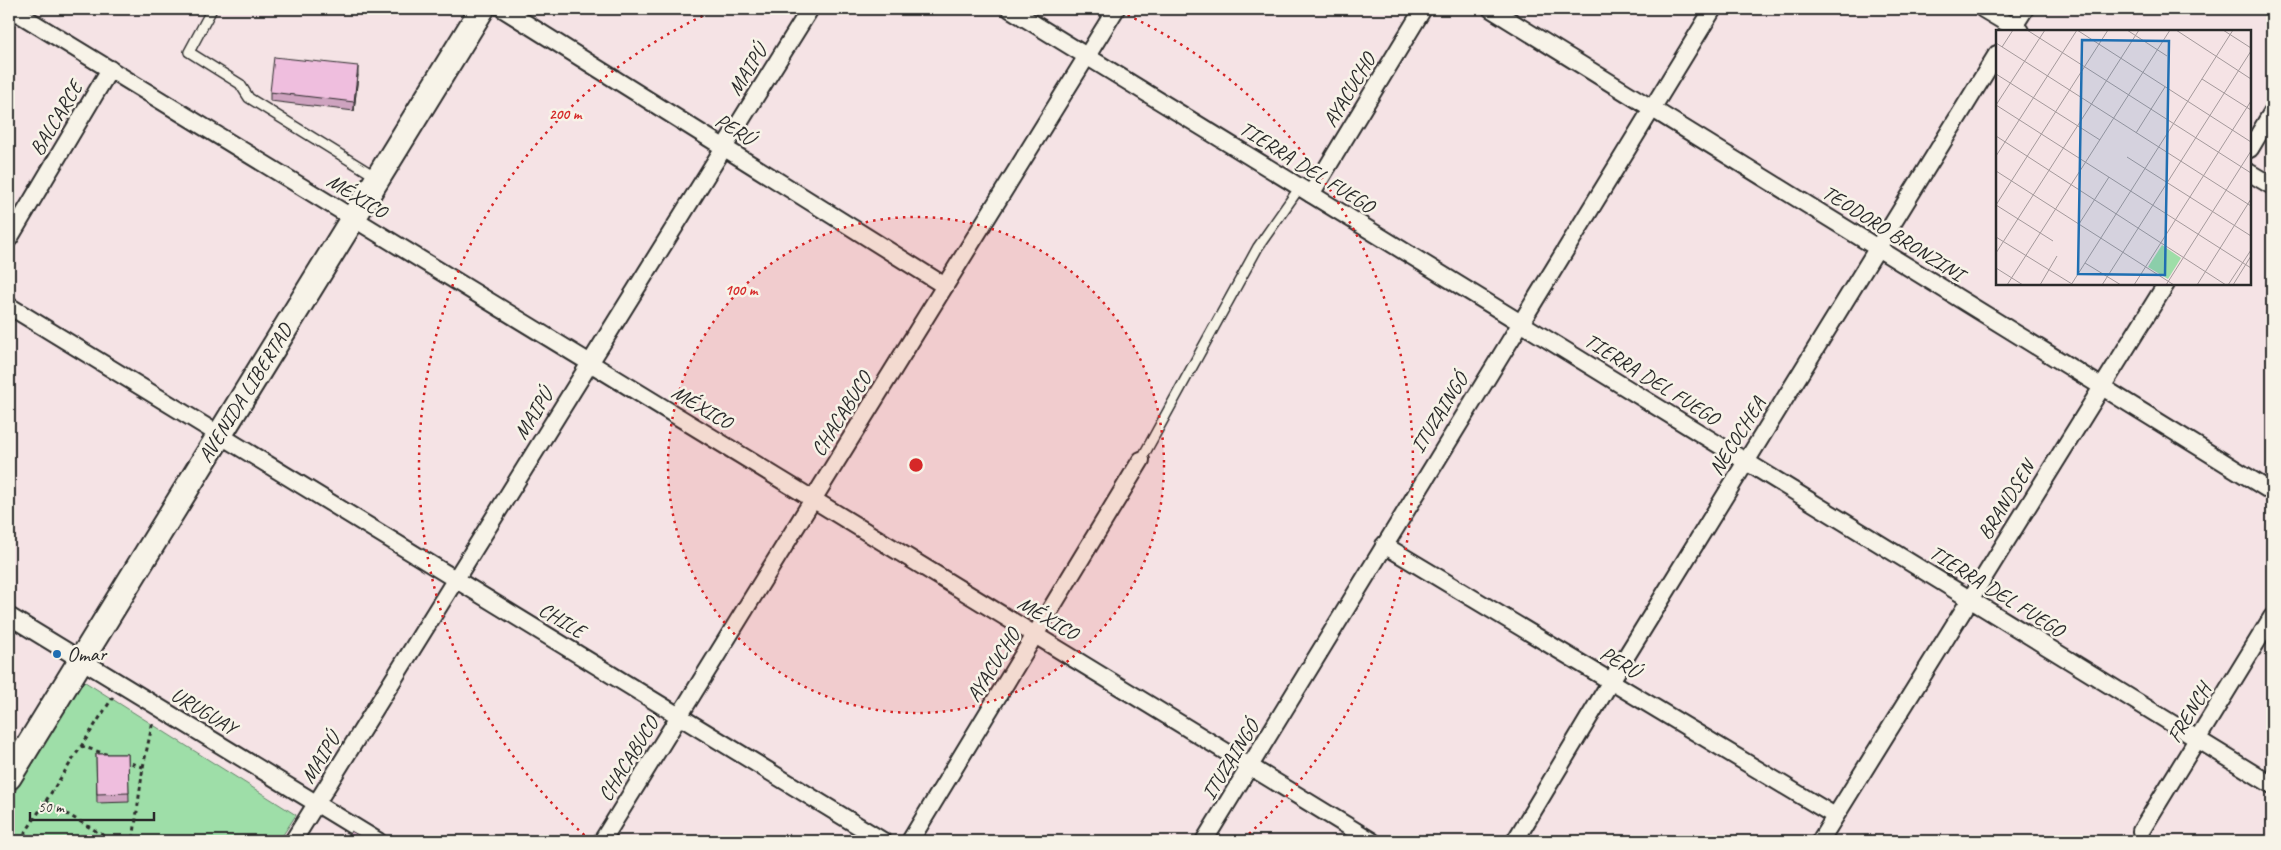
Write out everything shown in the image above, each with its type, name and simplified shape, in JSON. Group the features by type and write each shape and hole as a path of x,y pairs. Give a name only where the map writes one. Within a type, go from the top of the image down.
{"main road":[{"name":"AVENIDA LIBERTAD","path":"9,777 482,9"}],"street":[{"name":"MÉXICO","path":"11,9 1372,841"},
{"name":"PERÚ","path":"503,9 945,286"},
{"name":"MAIPÚ","path":"293,841 810,9"},
{"name":"TIERRA DEL FUEGO","path":"1010,9 2272,785"},
{"name":"CHACABUCO","path":"602,841 1116,9"},
{"name":"AYACUCHO","path":"1305,190 1424,9"},
{"name":"TEODORO BRONZINI","path":"1491,9 2272,492"},
{"name":"ITUZAINGÓ","path":"1204,841 1713,9"},
{"path":"1983,9 2015,30 2025,9"},
{"name":"NECOCHEA","path":"1515,841 1611,681 1996,56"},
{"name":"BALCARCE","path":"9,239 110,69"},
{"path":"2251,147 2272,112"},
{"path":"2251,174 2272,186"},
{"name":"BRANDSEN","path":"1820,841 2165,285"},
{"name":"CHILE","path":"9,306 883,841"},
{"name":"AYACUCHO","path":"910,841 1141,460"},
{"name":"PERÚ","path":"1384,545 1835,816"},
{"name":"URUGUAY","path":"9,616 378,841"},
{"name":"FRENCH","path":"2141,831 2272,617"}],"lane":[{"path":"208,9 211,11 189,52 240,84 248,98 378,178"},
{"path":"1141,460 1258,247 1305,190"}],"path":[{"path":"20,841 113,696 121,701"},
{"path":"146,715 162,725"},
{"path":"133,841 143,767 154,720"},
{"path":"81,746 143,767"},
{"path":"46,801 113,841"}],"green space":[{"path":"82,680 296,815 279,841 9,841 9,802"}],"building":[{"path":"274,57 358,66 354,102 270,92"},
{"path":"96,754 128,754 129,793 97,794"},
{"path":"351,831 369,841 345,841"}],"place":[{"name":"Omar","path":"57,654"}]}
